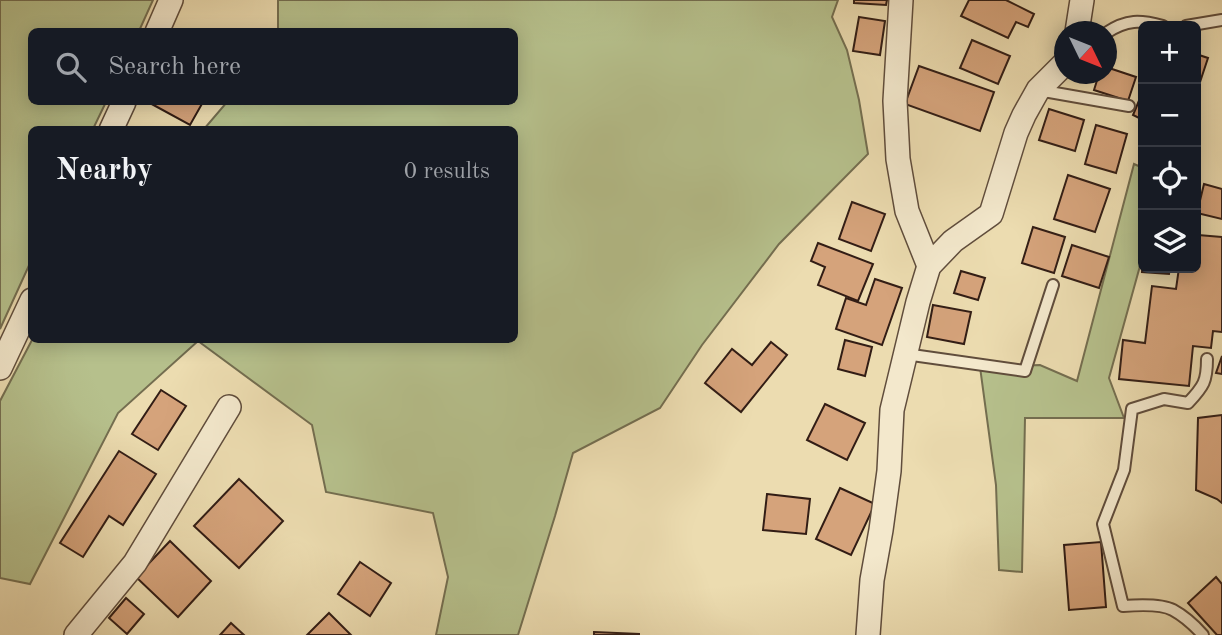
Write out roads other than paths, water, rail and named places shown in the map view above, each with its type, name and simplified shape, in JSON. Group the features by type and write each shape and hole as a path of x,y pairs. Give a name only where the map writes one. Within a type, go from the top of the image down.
{"street":[{"path":"159,28 171,0"},
{"path":"901,0 895,101 898,159 907,211 929,266"},
{"path":"1079,21 1082,0"},
{"path":"868,635 872,580 889,471 892,410 929,266 953,241 991,214 1016,133 1038,90 1054,75"},
{"path":"113,126 123,105"},
{"path":"0,368 28,308"},
{"path":"76,635 135,563 229,407"}],"lane":[{"path":"1201,24 1222,20"},
{"path":"1117,26 1138,22"},
{"path":"1038,90 1129,106"},
{"path":"905,354 1025,371 1053,285"},
{"path":"1203,635 1171,608 1123,606 1103,524 1124,470 1132,410 1164,400 1188,403 1200,391 1207,376 1207,359"}]}
